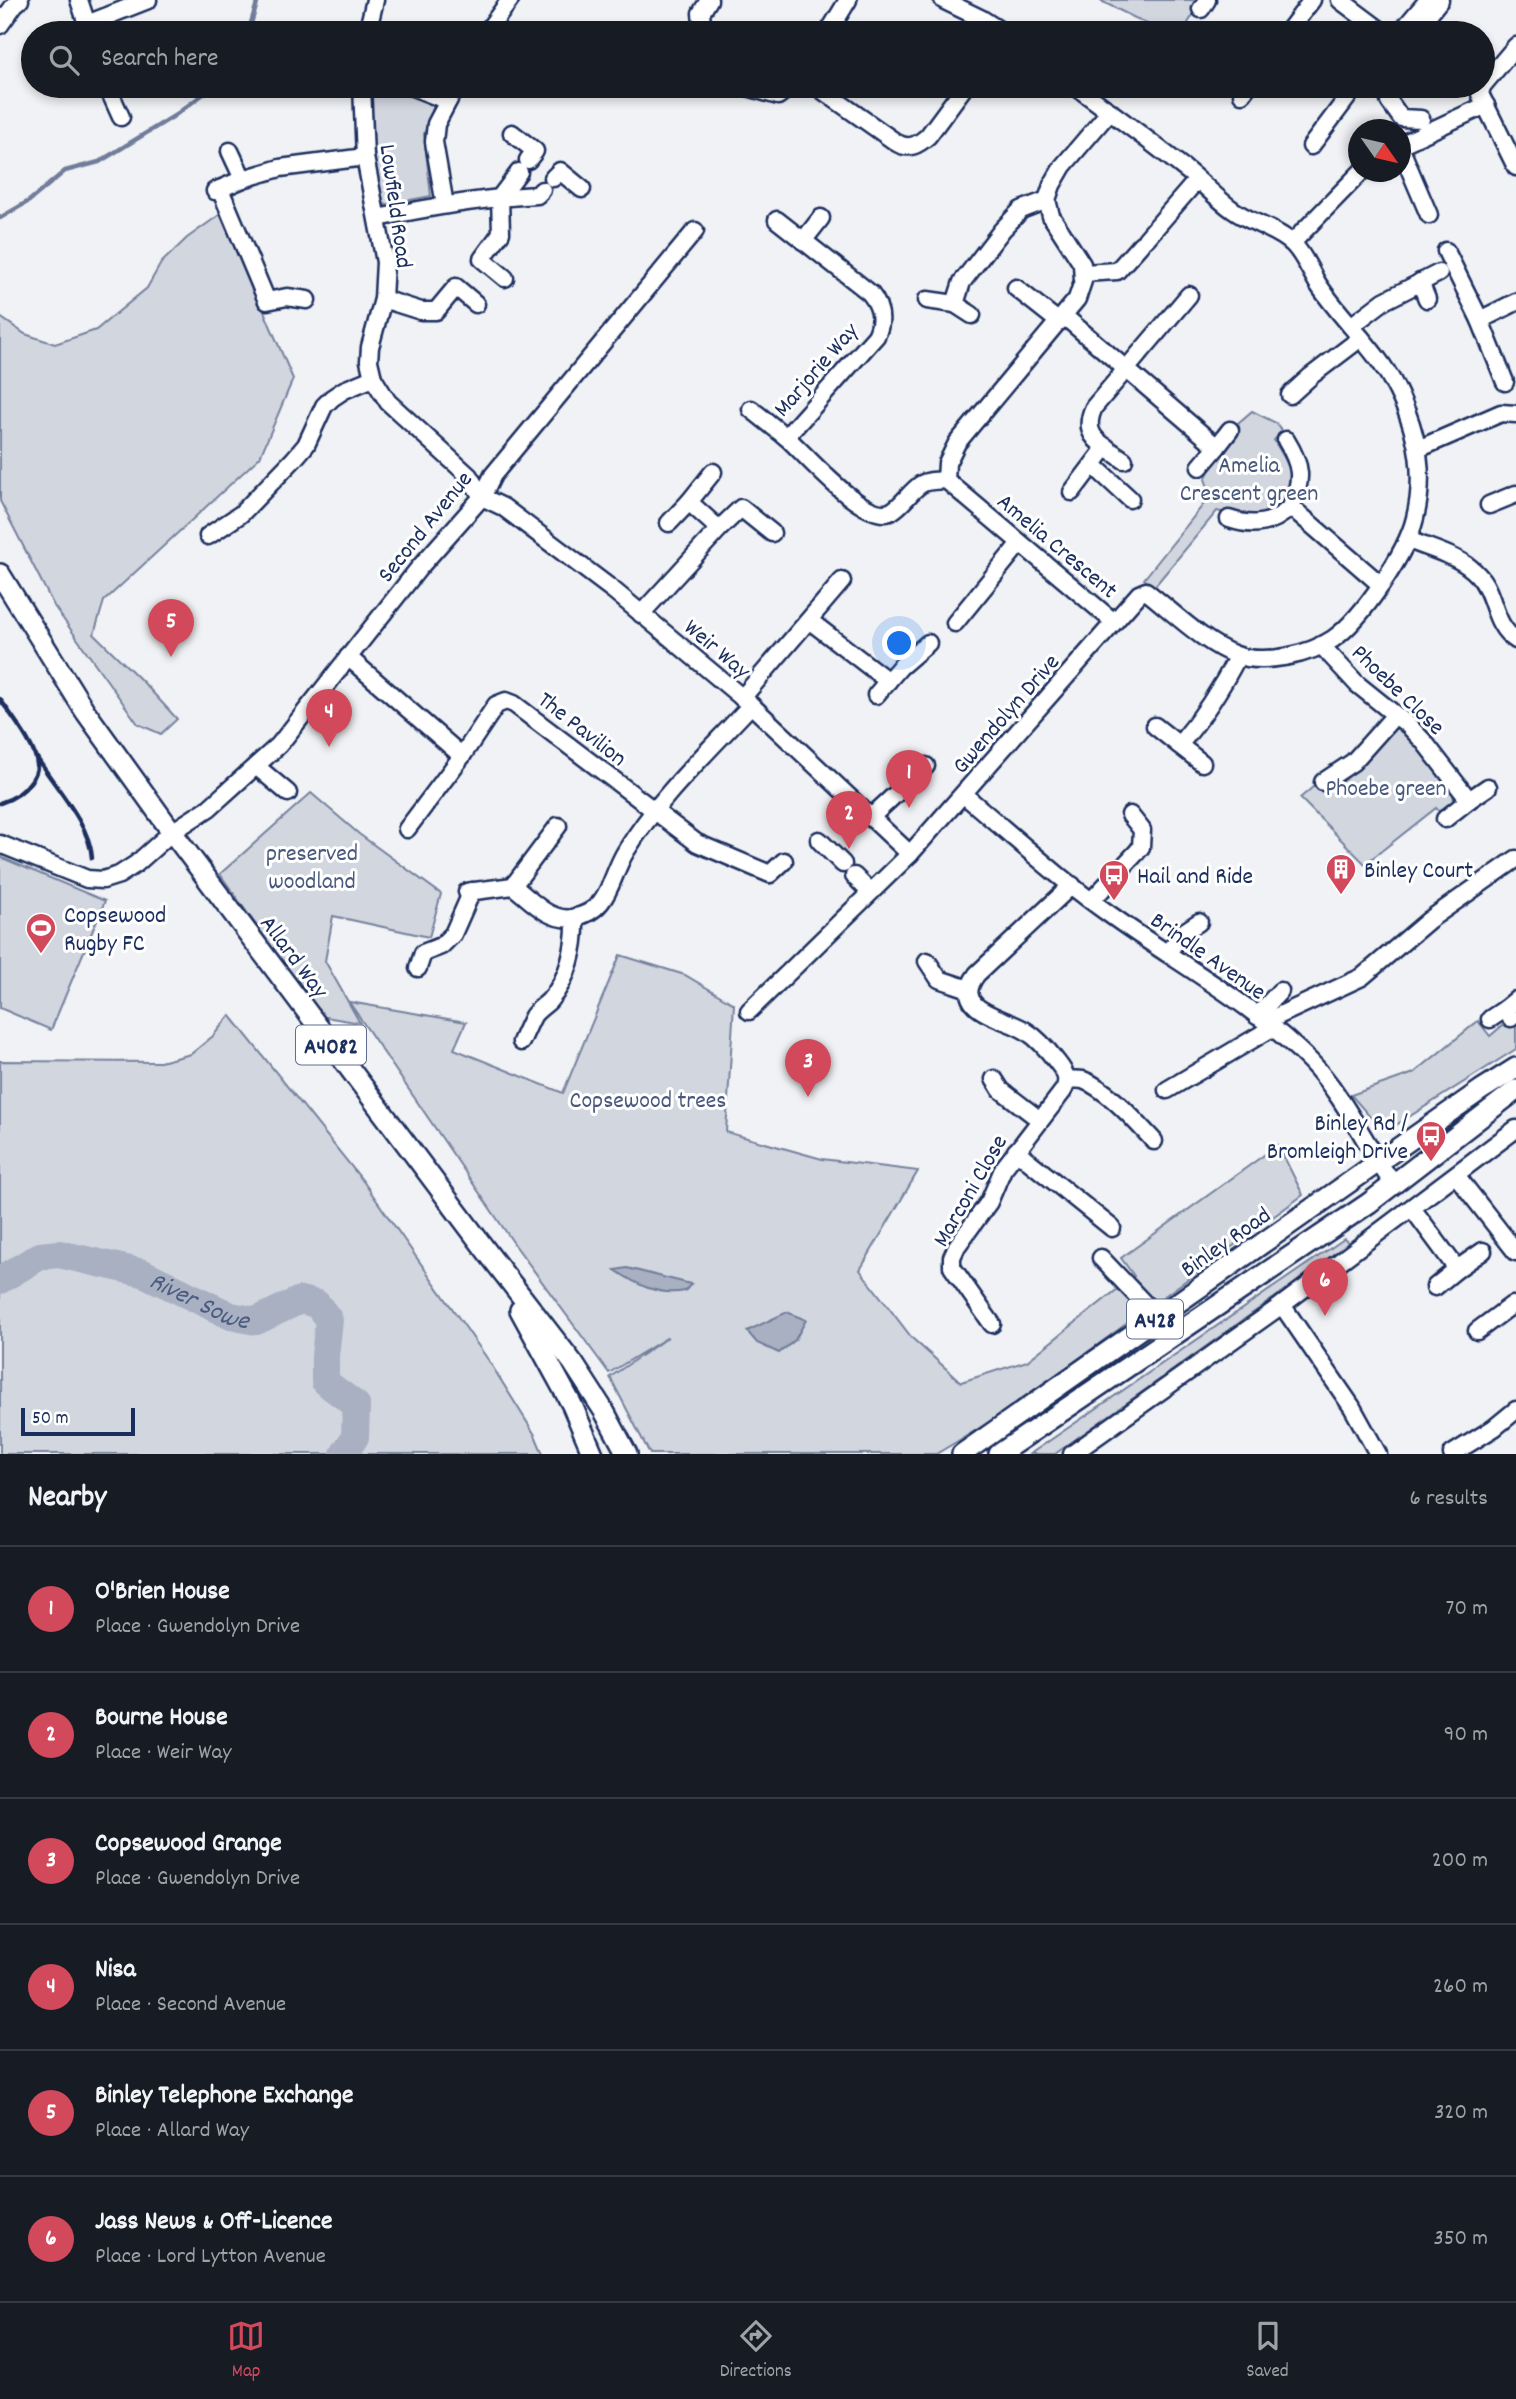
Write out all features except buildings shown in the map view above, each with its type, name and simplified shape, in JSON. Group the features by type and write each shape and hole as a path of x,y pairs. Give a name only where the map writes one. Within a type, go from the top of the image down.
{"main road":[{"name":"Allard Way","path":"0,574 85,711 172,832 573,1363 604,1411 627,1454"},
{"name":"Binley Road","path":"999,1454 1222,1304 1386,1174 1481,1090 1516,1068"},
{"name":"A428","path":"1386,1174 1442,1134 1508,1096"},
{"name":"Binley Road","path":"962,1454 1158,1318 1386,1174"},
{"name":"Allard Way","path":"491,1257 572,1405 593,1454"}],"street":[{"path":"0,25 20,0"},
{"path":"79,0 86,21"},
{"path":"105,21 148,0"},
{"path":"371,21 375,0"},
{"path":"495,21 510,0"},
{"path":"702,21 701,13 709,0"},
{"path":"835,21 848,0"},
{"path":"943,0 985,21"},
{"path":"1298,21 1312,0"},
{"path":"1340,0 1368,21"},
{"path":"1410,21 1428,0"},
{"path":"1423,21 1440,0"},
{"path":"1495,70 1516,46"},
{"path":"112,98 121,117"},
{"name":"Lowfield Road","path":"363,98 365,157 385,262 383,299 370,347 369,361 373,378"},
{"path":"440,98 448,101"},
{"path":"445,205 434,142 436,124 450,98"},
{"path":"833,98 897,143 908,147 928,136 956,98"},
{"name":"Amelia Crescent","path":"946,480 1114,622 1139,594 1146,591 1216,645 1238,656 1270,659 1302,653 1333,639 1381,584 1409,540 1418,503 1418,449 1412,424 1396,387 1318,285 1307,263 1292,243 1233,210 1092,98"},
{"path":"1311,146 1347,98"},
{"path":"1484,98 1516,167"},
{"path":"1389,101 1394,119"},
{"path":"1411,141 1486,105"},
{"path":"946,480 947,463 957,443 1062,319 1081,291 1082,264 1051,216 1047,200 1063,166 1110,111"},
{"path":"1411,121 1421,119"},
{"path":"505,278 482,259 501,233 500,197 536,151 512,132"},
{"path":"230,151 243,179"},
{"path":"307,300 288,297 267,301 217,190 280,168 365,157"},
{"path":"1411,170 1430,215"},
{"path":"378,218 500,197 537,195 559,171 582,189"},
{"path":"1083,273 1117,271 1197,180"},
{"path":"1292,243 1351,182"},
{"path":"955,304 962,282 1002,230 1021,210 1047,200"},
{"path":"803,241 821,218"},
{"name":"Marjorie Way","path":"777,220 870,293 877,302 881,316 876,336 786,437"},
{"name":"Second Avenue","path":"0,844 87,879 103,880 119,875 136,864 172,832 209,808 279,745 419,568 482,497 493,475 695,231"},
{"path":"1446,251 1480,320 1505,382"},
{"path":"1290,395 1356,332 1384,301 1439,273"},
{"path":"1420,282 1427,299"},
{"path":"383,299 421,311 436,311 456,287 476,304"},
{"path":"1016,288 1126,368 1217,447"},
{"path":"1124,460 1106,447 1089,429 1089,419 1094,407 1189,295"},
{"path":"927,300 955,304 972,315"},
{"path":"1480,320 1516,302"},
{"path":"208,536 250,506 294,460 306,444 324,406 332,398 373,378 388,401 469,476 482,497"},
{"name":"Marjorie Way","path":"751,410 806,454 816,468 857,502 876,513 895,510 922,483 946,480"},
{"path":"1418,449 1501,414 1516,414"},
{"path":"1200,467 1230,429"},
{"path":"1229,519 1246,525 1270,521 1281,516 1290,507 1298,490 1300,472 1295,455 1286,440"},
{"path":"1072,492 1106,447"},
{"path":"1093,465 1130,499"},
{"path":"669,523 713,472"},
{"path":"1489,505 1516,494"},
{"name":"Weir Way","path":"482,497 503,506 747,701 910,853"},
{"path":"689,502 719,529"},
{"path":"1290,507 1381,584"},
{"path":"641,614 741,508 772,533"},
{"path":"1409,540 1463,563 1479,576 1502,628 1516,640"},
{"path":"956,623 1020,543"},
{"path":"418,968 423,953 441,946 453,934 469,892 513,886 551,915 563,919 593,909 607,896 624,853 653,811 747,701 842,581"},
{"path":"810,621 888,681"},
{"name":"Gwendolyn Drive","path":"749,1011 910,853 1114,622"},
{"path":"876,695 900,667 928,643"},
{"name":"Phoebe Close","path":"1321,645 1357,684 1426,743 1469,800"},
{"path":"1179,745 1197,725 1220,691 1238,656"},
{"path":"348,657 462,756"},
{"name":"The Pavilion","path":"407,829 462,756 496,705 506,701 514,704 653,811"},
{"path":"1323,782 1353,762 1395,715"},
{"path":"1155,726 1202,763"},
{"path":"256,766 288,793"},
{"path":"871,817 926,766"},
{"path":"1445,819 1488,787"},
{"name":"Brindle Avenue","path":"964,795 1072,885 1265,1022 1310,1062 1329,1084 1386,1174"},
{"path":"653,811 697,843 770,874 784,861"},
{"path":"1092,900 1141,846 1142,830 1130,815"},
{"path":"513,886 558,826"},
{"path":"819,840 870,892"},
{"path":"1167,1090 1265,1022 1362,977 1429,920 1516,859"},
{"path":"1072,885 977,974 969,989 972,1003 980,1010 1017,1026 1046,1048 1065,1072 1067,1079 1083,1080 1105,1094 1128,1112 1154,1141"},
{"path":"521,1042 535,1013 550,1000 572,958 576,933 575,917"},
{"path":"1167,953 1184,932 1199,922"},
{"path":"927,961 939,979 969,989"},
{"path":"1265,1022 1280,991"},
{"path":"1490,1019 1511,1009"},
{"path":"994,1079 1001,1090 1040,1120"},
{"name":"Marconi Close","path":"992,1324 952,1267 952,1257 964,1235 989,1202 1003,1169 1063,1091 1067,1079"},
{"path":"1072,1454 1282,1305 1516,1129"},
{"path":"1016,1151 1112,1228"},
{"path":"1456,1175 1516,1252"},
{"path":"1412,1208 1457,1269"},
{"path":"1435,1287 1483,1251"},
{"path":"1101,1258 1158,1318"},
{"path":"1282,1305 1353,1407 1378,1454"},
{"path":"1477,1331 1515,1306"},
{"path":"1452,1454 1494,1428 1516,1410"}],"green space":[{"path":"1099,0 1202,0 1189,21 1141,21"},
{"path":"371,98 436,100 424,134 431,196 384,205 373,154"},
{"path":"222,213 293,379 260,457 104,601 94,634 177,719 161,734 138,724 54,606 0,501 0,317 25,334 55,344 96,330 147,288 161,263 187,238"},
{"name":"Amelia Crescent green","path":"1252,411 1276,423 1283,432 1274,440 1291,475 1286,495 1275,509 1261,517 1244,517 1217,511 1154,587 1144,579 1211,495 1205,479 1230,430"},
{"name":"Phoebe green","path":"1388,723 1413,739 1453,793 1453,804 1442,815 1436,808 1365,864 1300,798"},
{"name":"preserved woodland","path":"311,793 359,834 441,894 429,937 333,916 325,961 360,1023 320,1016 220,874"},
{"name":"Copsewood Rugby FC","path":"0,857 105,901 51,1030 0,1008"},
{"name":"Copsewood trees","path":"620,955 685,975 734,1004 726,1132 822,1159 918,1171 860,1270 912,1338 961,1382 1027,1361 1134,1276 1121,1258 1278,1145 1303,1195 1003,1414 936,1454 650,1454 610,1377 668,1337 609,1373 515,1245 349,1002 466,1022 454,1049 563,1093"},
{"path":"1516,1014 1516,1049 1388,1130 1377,1125 1351,1095 1414,1073 1478,1021 1490,1036"},
{"path":"230,1015 363,1181 489,1361 535,1435 543,1454 0,1454 0,1061 160,1062 191,1054 213,1036"},
{"path":"1344,1239 1350,1244 1055,1454 1030,1454"}],"water":[{"path":"627,1268 691,1284 685,1291 657,1291 640,1285 615,1270"},
{"path":"787,1312 806,1320 795,1340 779,1353 757,1343 747,1331"}],"waterway":[{"path":"252,21 258,0"},
{"path":"0,218 29,201 65,171 99,162 198,98"},
{"name":"River Sowe","path":"0,1280 40,1256 59,1254 143,1273 231,1316 256,1321 300,1300 317,1304 329,1320 325,1382 356,1405 355,1437 344,1454"}],"railway":[{"path":"0,699 33,750 37,766 25,789 0,803"},
{"path":"37,758 78,819 90,845 92,858"}],"place":[{"name":"Binley Telephone Exchange","path":"171,657"},
{"name":"Nisa","path":"329,747"},
{"name":"O'Brien House","path":"909,808"},
{"name":"Bourne House","path":"849,849"},
{"name":"Binley Court","path":"1341,896"},
{"name":"Hail and Ride","path":"1114,902"},
{"name":"Copsewood Rugby FC","path":"41,955"},
{"name":"Copsewood Grange","path":"808,1097"},
{"name":"Binley Rd / Bromleigh Drive","path":"1431,1163"},
{"name":"Jass News & Off-Licence","path":"1325,1316"}]}
